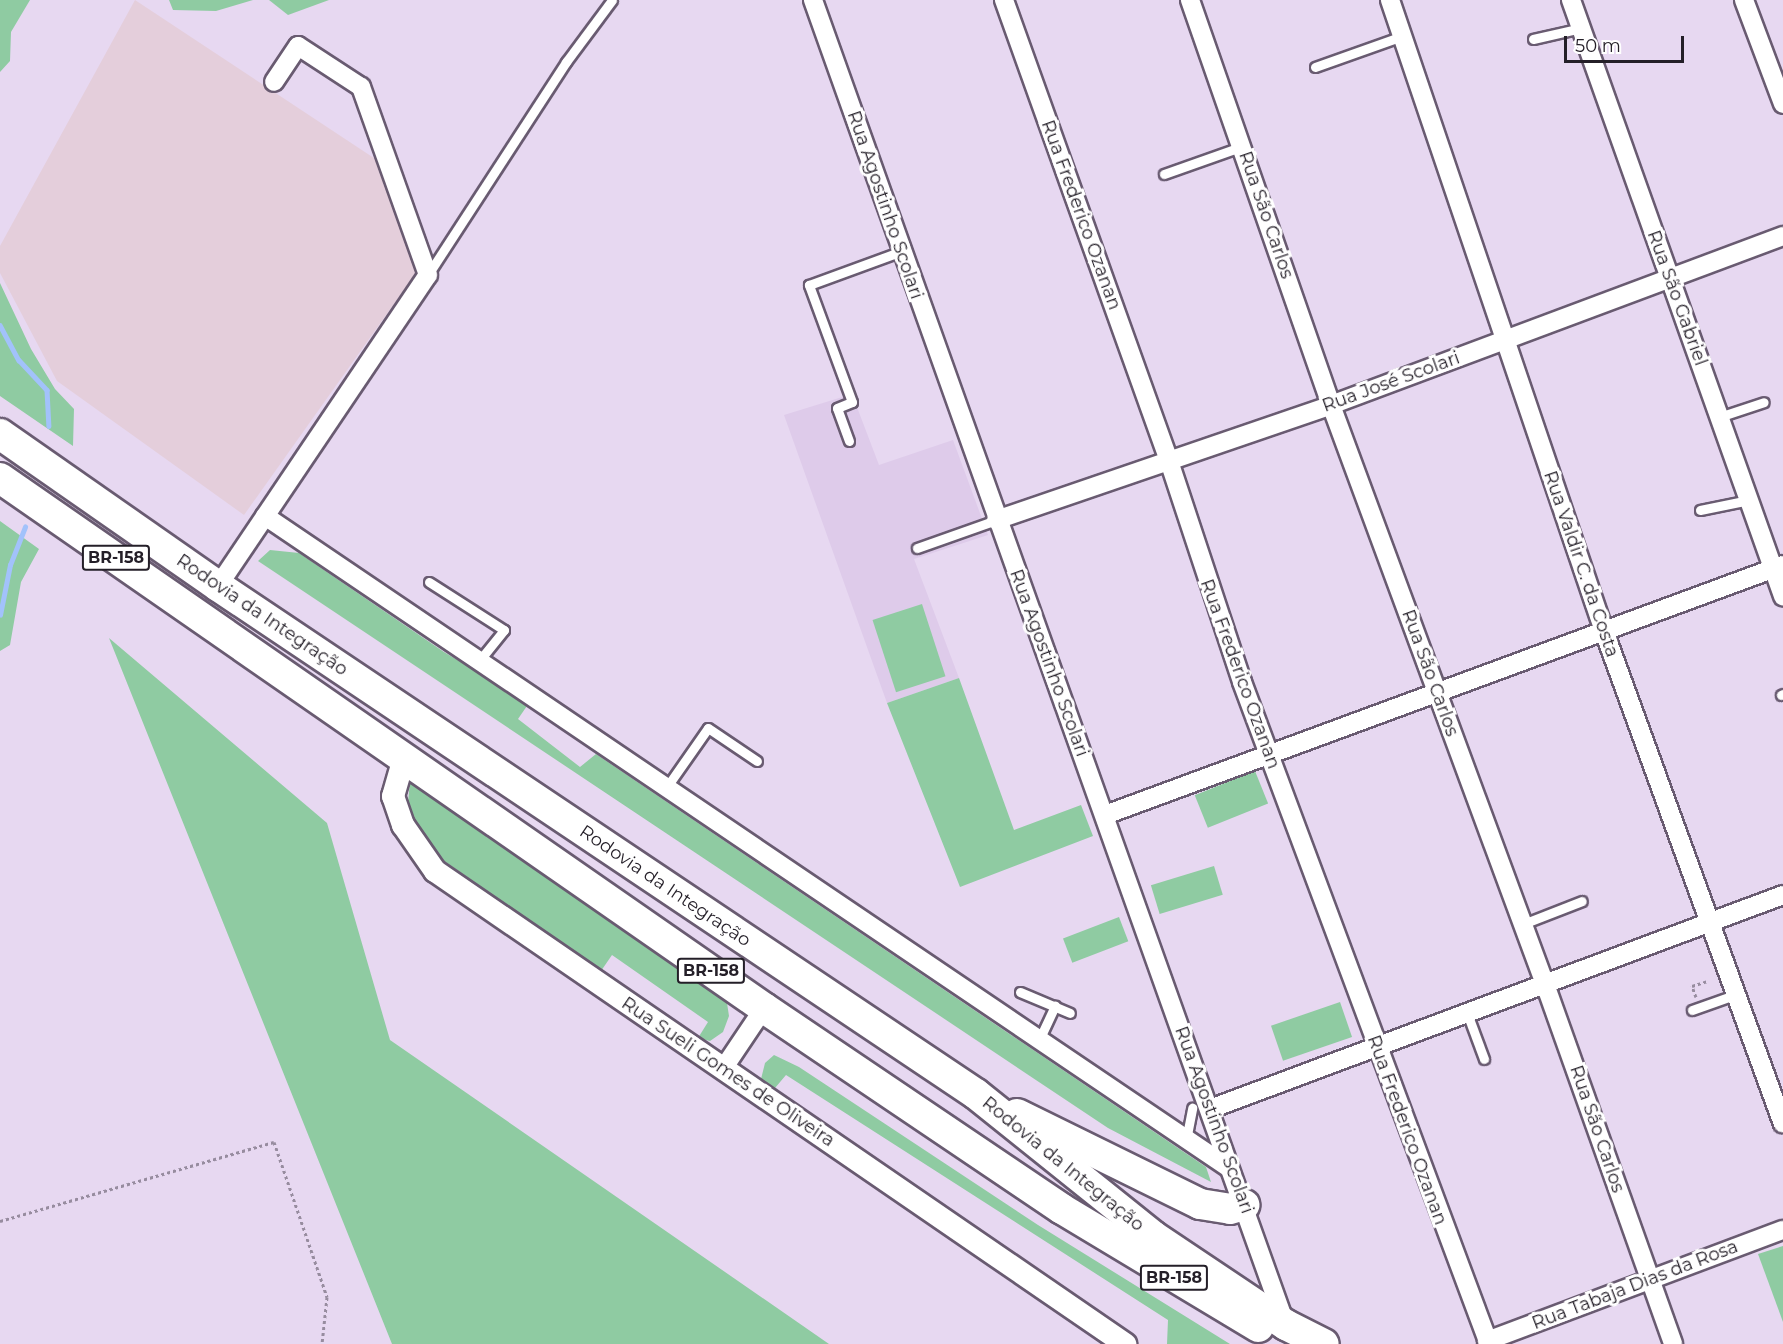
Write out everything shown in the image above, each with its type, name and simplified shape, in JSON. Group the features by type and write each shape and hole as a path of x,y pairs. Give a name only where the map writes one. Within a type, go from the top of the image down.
{"highway":[{"name":"Rodovia da Integração","path":"0,434 218,586 976,1094 1153,1236 1286,1334"},
{"name":"Rodovia da Integração","path":"0,478 764,1008 1062,1209 1286,1334 1324,1344"},
{"path":"198,615 218,586"},
{"path":"764,1008 789,970"},
{"path":"976,1094 1200,1204 1230,1209 1244,1205"}],"street":[{"name":"Rua Agostinho Scolari","path":"813,0 996,520 1105,815 1201,1108 1244,1205 1286,1334"},
{"name":"Rua Frederico Ozanan","path":"1004,0 1169,460 1204,575 1376,1047 1488,1343"},
{"name":"Rua São Carlos","path":"1190,0 1243,146 1331,405 1545,984 1673,1344"},
{"name":"Rua Valdir C. da Costa","path":"1390,0 1503,341 1604,631 1783,1124"},
{"name":"Rua São Gabriel","path":"1571,0 1749,500 1778,567 1783,597"},
{"path":"1744,0 1783,104"},
{"path":"218,586 428,275 361,87 298,46 274,82"},
{"name":"Rua José Scolari","path":"996,520 1331,405 1783,236"},
{"path":"265,516 1229,1168"},
{"path":"1105,815 1778,567"},
{"name":"Rua Sueli Gomes de Oliveira","path":"404,758 393,796 403,825 435,871 1125,1344"},
{"path":"1201,1108 1376,1047 1783,895"},
{"path":"723,1069 764,1008"},
{"name":"Rua Tabaja Dias da Rosa","path":"1488,1343 1783,1230"}],"lane":[{"path":"428,275 436,256 566,62 612,0"},
{"path":"1533,39 1581,28"},
{"path":"1315,67 1402,36"},
{"path":"1164,174 1243,146"},
{"path":"849,441 837,408 852,402 809,285 902,251"},
{"path":"1719,417 1764,402"},
{"path":"1700,510 1749,500"},
{"path":"917,548 996,520"},
{"path":"429,582 504,630 479,661"},
{"path":"666,788 708,728 757,761"},
{"path":"1523,924 1582,901"},
{"path":"1020,992 1071,1013"},
{"path":"1696,1008 1737,994"},
{"path":"1039,1040 1055,1006"},
{"path":"1467,1013 1484,1059"},
{"path":"1186,1140 1201,1108"}],"path":[{"path":"1696,1008 1692,986 1707,981"},
{"path":"0,1221 274,1142 327,1297 322,1344"}],"shaded area":[{"path":"135,0 386,166 416,273 244,515 57,381 0,273 0,246"},
{"path":"852,394 879,465 953,440 988,535 914,559 959,678 887,703 784,415"}],"green space":[{"path":"0,0 30,0 11,32 10,61 0,72"},
{"path":"169,0 253,0 216,11 173,10"},
{"path":"269,0 329,0 288,15"},
{"path":"0,283 31,349 55,389 74,409 73,446 0,396"},
{"path":"0,521 39,549 21,582 10,645 0,651"},
{"path":"270,550 299,553 444,652 529,703 518,719 580,767 596,754 1206,1167 1211,1182 1108,1128 258,561"},
{"path":"922,604 945,676 896,692 873,620"},
{"path":"109,638 327,823 390,1040 829,1344 392,1344"},
{"path":"959,678 1014,830 1081,805 1093,836 960,887 887,703"},
{"path":"1255,771 1268,803 1208,828 1195,795"},
{"path":"410,781 727,1003 729,1016 723,1032 710,1041 698,1038 708,1022 612,955 601,971 440,858 419,832 408,802"},
{"path":"1214,866 1223,895 1160,914 1151,885"},
{"path":"1119,917 1128,941 1072,963 1063,939"},
{"path":"1340,1002 1352,1037 1283,1061 1271,1026"},
{"path":"774,1055 799,1067 1038,1225 1230,1344 1167,1344 1168,1320 786,1075 775,1088 761,1079 765,1063"},
{"path":"1783,1246 1783,1322 1758,1254"}],"waterway":[{"path":"0,325 19,360 47,390 49,426"},
{"path":"0,615 10,565 25,527"}]}
